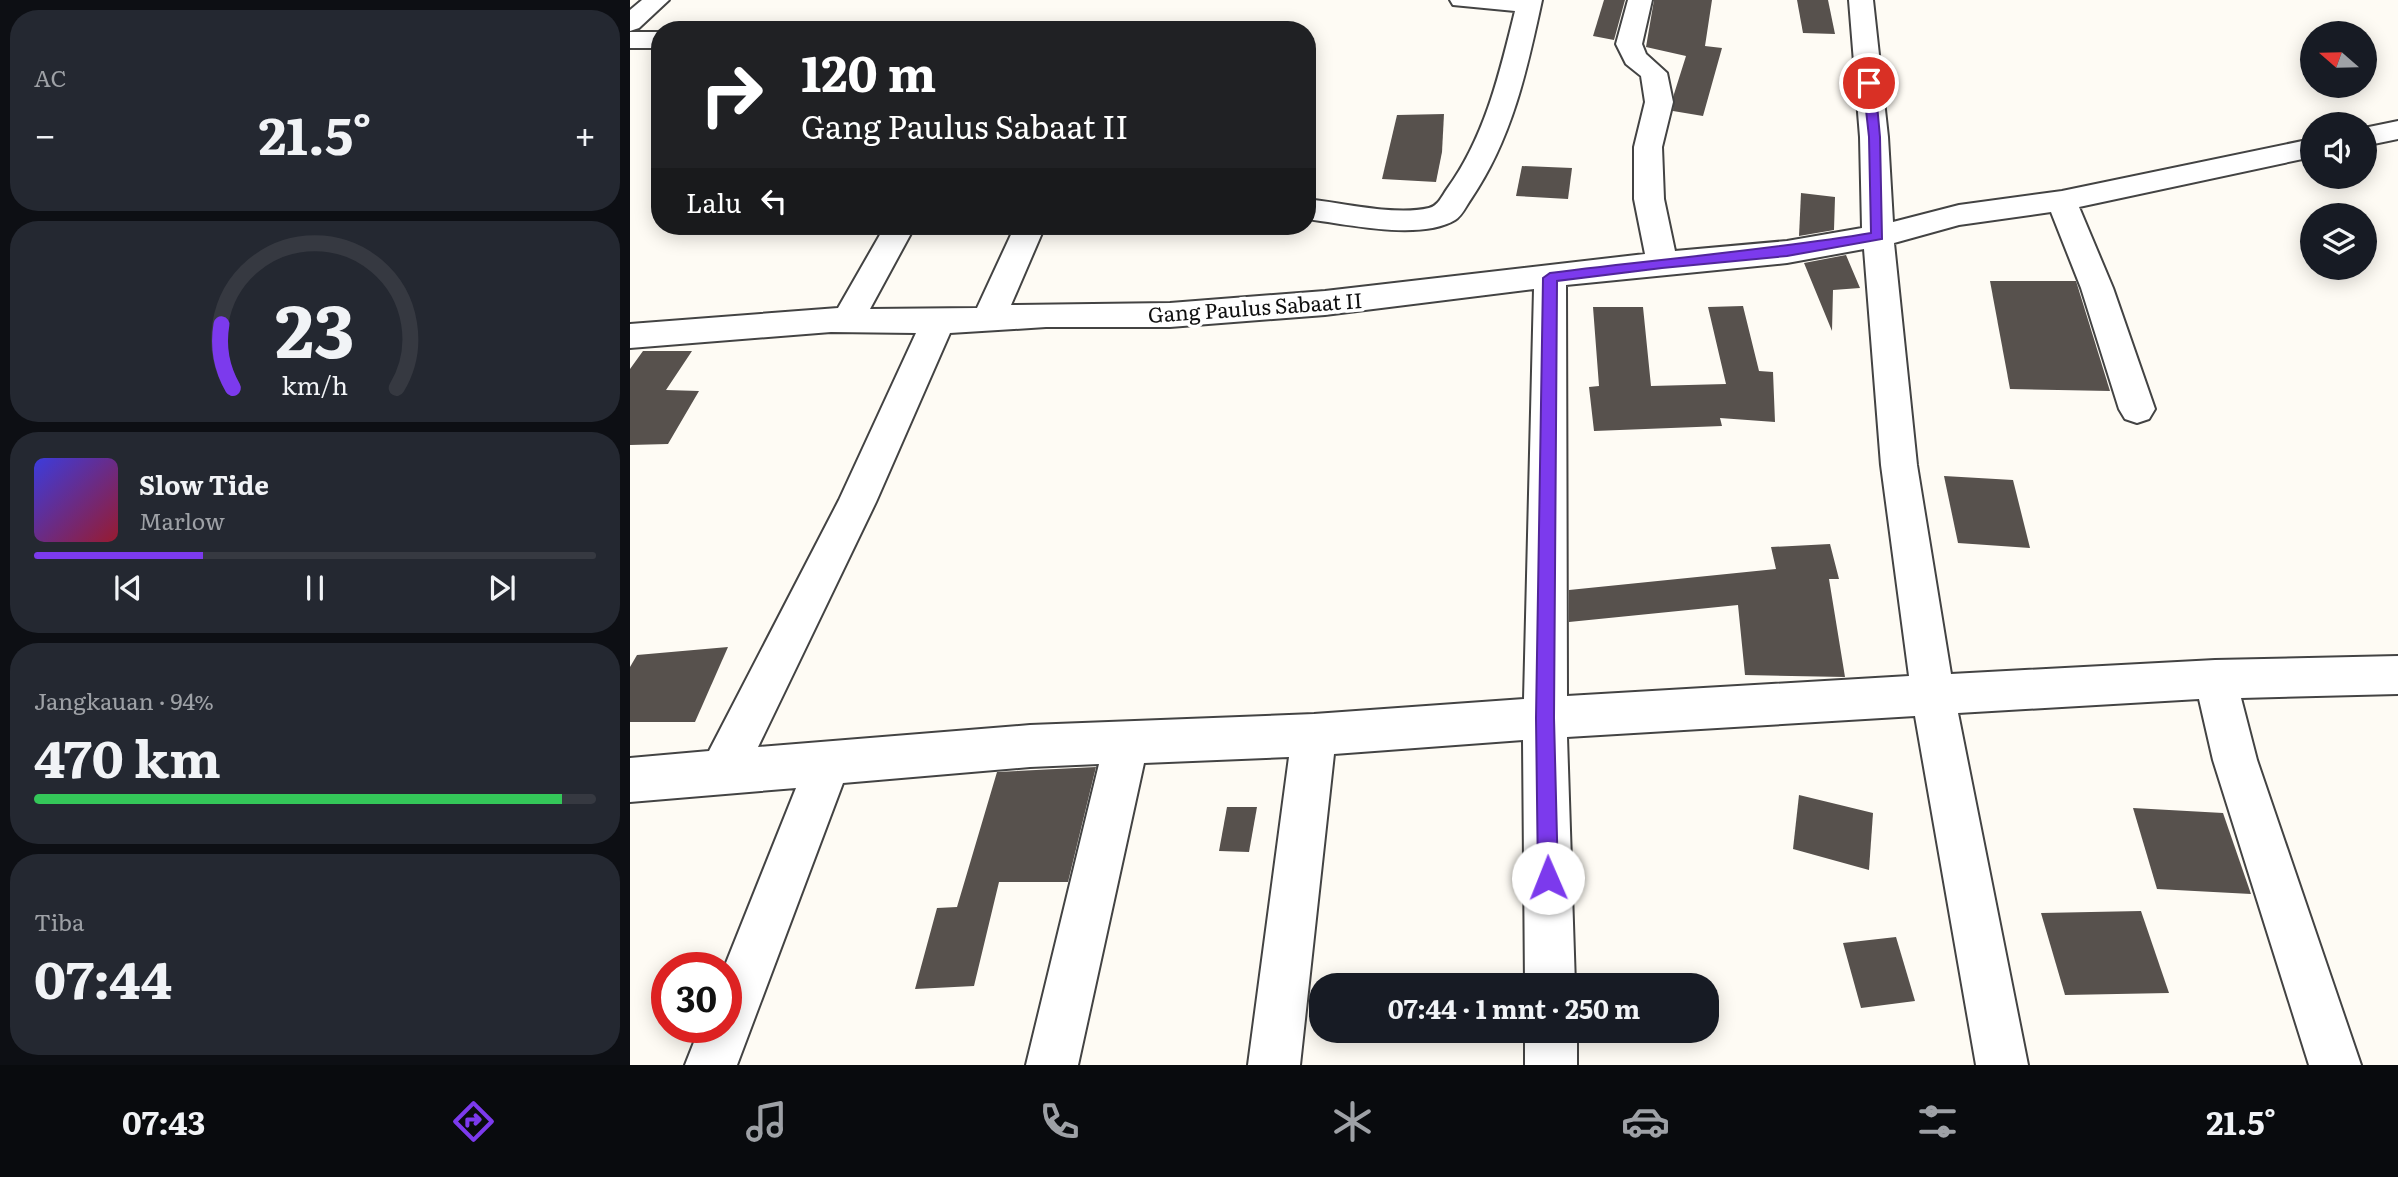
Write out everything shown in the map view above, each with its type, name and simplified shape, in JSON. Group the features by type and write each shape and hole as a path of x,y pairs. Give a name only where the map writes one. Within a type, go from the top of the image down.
{"street":[{"path":"630,23 657,0"},
{"path":"1316,210 1417,220 1446,213 1464,188 1485,149 1522,37 1529,2 1462,0"},
{"path":"1640,0 1629,44 1636,58 1654,74 1659,102 1648,147 1649,199 1662,263"},
{"path":"1861,0 1874,137 1878,236 1899,465 1933,695 2002,1065"},
{"path":"630,40 651,40"},
{"path":"2377,134 2398,130"},
{"name":"Gang Paulus Sabaat II","path":"630,336 848,320 939,321 1170,315 1325,303 1662,263 1787,252 1878,236 1959,215 2062,201 2300,151"},
{"path":"2062,201 2090,267 2137,409"},
{"path":"848,320 895,235"},
{"path":"989,318 1026,235"},
{"path":"1550,278 1545,718 1550,973"},
{"path":"723,771 857,502 939,321"},
{"path":"630,780 1030,746 1314,735 1545,718 2215,679 2398,675"},
{"path":"2215,679 2235,760 2335,1065"},
{"path":"1274,1065 1314,735"},
{"path":"1052,1065 1126,743"},
{"path":"742,985 828,764"},
{"path":"711,1065 719,1043"},
{"path":"1550,1043 1551,1065"}],"building":[{"path":"1604,0 1625,0 1614,40 1593,36"},
{"path":"1654,0 1712,0 1705,46 1722,48 1703,116 1673,111 1674,94 1686,56 1646,47"},
{"path":"1797,0 1828,0 1835,34 1803,33"},
{"path":"1444,114 1442,152 1436,182 1382,179 1397,115"},
{"path":"1522,166 1572,168 1568,199 1516,196"},
{"path":"1801,193 1835,197 1834,230 1799,236"},
{"path":"1846,255 1860,288 1833,290 1832,331 1804,263"},
{"path":"1990,281 2076,281 2110,391 2010,389"},
{"path":"1743,306 1759,371 1773,372 1775,422 1720,418 1722,426 1594,431 1589,387 1599,386 1593,307 1643,307 1651,386 1726,384 1708,307"},
{"path":"643,351 692,351 666,390 699,391 668,444 630,445 630,369"},
{"path":"1944,476 2013,480 2030,548 1958,543"},
{"path":"1830,544 1839,579 1829,579 1845,677 1745,675 1738,605 1569,622 1569,590 1776,569 1771,547"},
{"path":"728,647 695,722 630,722 630,667 637,655"},
{"path":"1096,767 1068,882 999,882 974,986 915,989 937,908 957,907 997,772"},
{"path":"1799,795 1873,813 1869,870 1793,849"},
{"path":"1227,807 1257,807 1249,852 1219,851"},
{"path":"2133,808 2223,813 2251,894 2157,889"},
{"path":"2141,911 2169,993 2065,995 2041,913"},
{"path":"1896,937 1915,1001 1861,1008 1843,943"}],"route":[{"path":"1548,878 1545,718 1550,278 1662,263 1787,252 1878,236 1869,83"}]}
